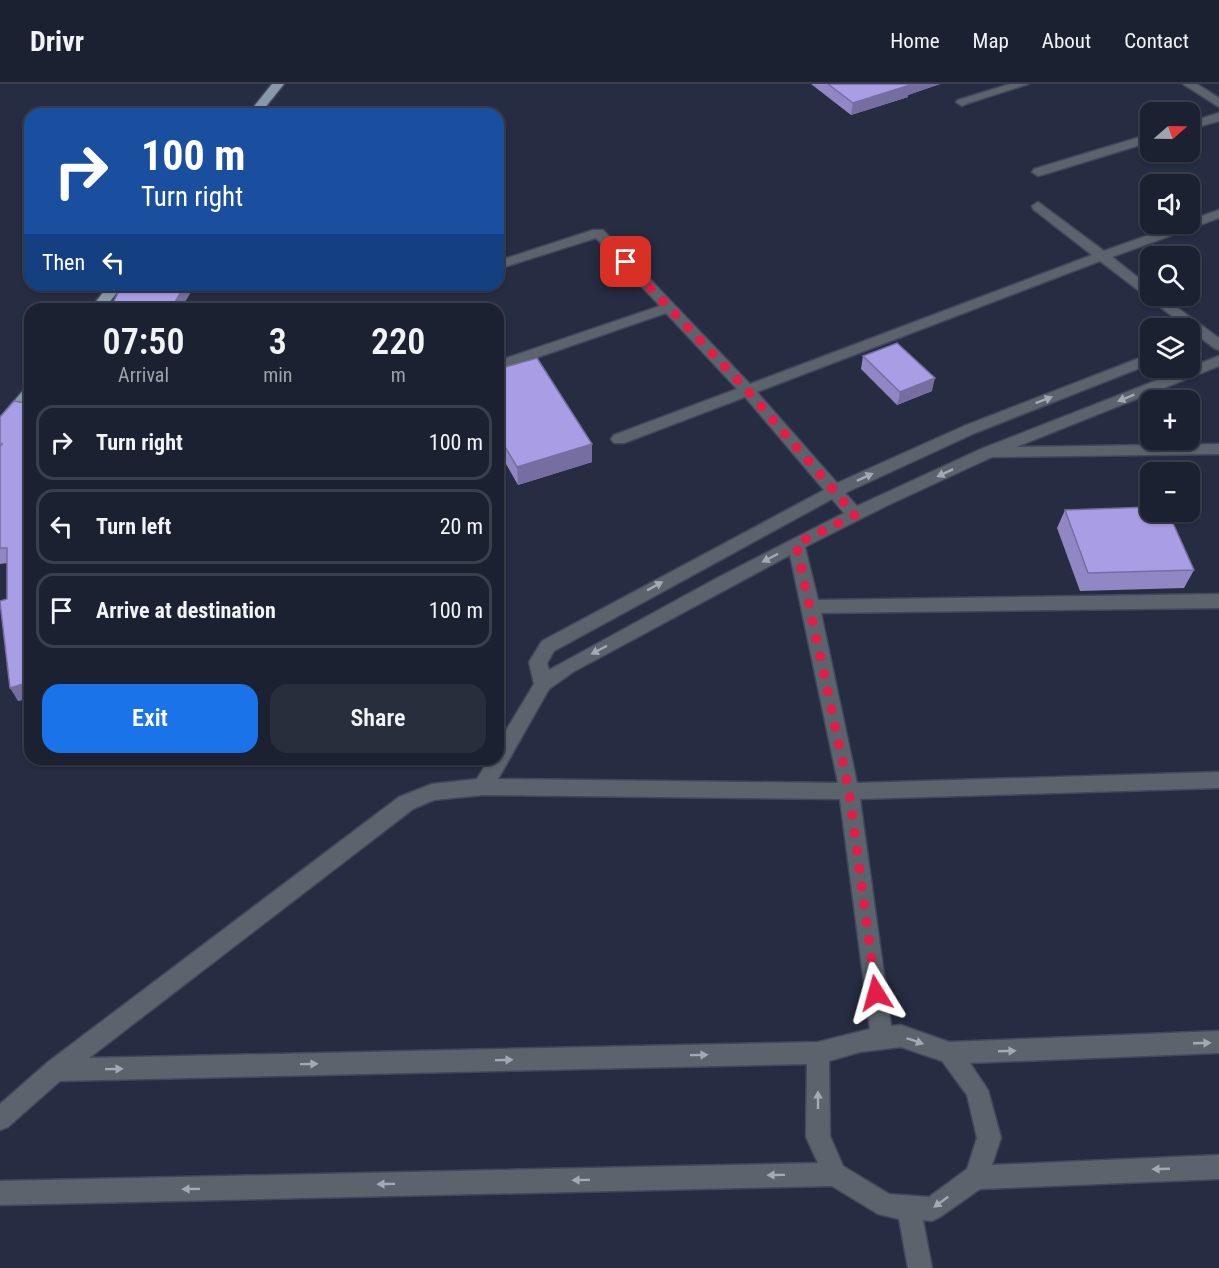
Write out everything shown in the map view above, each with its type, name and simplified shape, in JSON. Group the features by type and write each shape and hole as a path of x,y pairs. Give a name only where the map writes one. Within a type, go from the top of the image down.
{"main road":[{"path":"259,108 278,84"},
{"path":"102,303 111,291"},
{"path":"0,428 24,398"}],"street":[{"path":"962,102 1022,84"},
{"path":"1189,84 1219,103"},
{"path":"1200,123 1219,117"},
{"path":"1038,172 1140,141"},
{"path":"1038,206 1140,285"},
{"path":"619,439 1219,213"},
{"path":"504,263 598,233 747,390 855,515"},
{"path":"1169,306 1215,338"},
{"path":"504,364 668,308"},
{"path":"1200,342 1215,338"},
{"path":"504,751 543,684 567,667 796,544 855,515 986,454 1219,361"},
{"path":"543,684 538,662 548,646 672,577 834,491 977,427 1140,363"},
{"path":"986,454 1219,449"},
{"path":"796,544 849,791 882,1038"},
{"path":"811,607 1219,601"},
{"path":"483,787 496,765"},
{"path":"0,1119 56,1070 406,803 432,792 483,787 849,791 1219,780"},
{"path":"56,1070 818,1053 882,1038 901,1036 949,1053 1219,1042"},
{"path":"818,1053 818,1137 835,1174 886,1206 932,1209 976,1177 1219,1167"},
{"path":"949,1053 977,1090 990,1138 976,1177"},
{"path":"0,1193 835,1174"},
{"path":"909,1208 920,1268"}],"building":[{"path":"828,84 908,84 910,85 853,103"},
{"path":"119,291 182,291 174,303 113,303"},
{"path":"897,343 935,378 900,392 863,356"},
{"path":"537,358 592,444 517,467 504,445 504,367"},
{"path":"14,401 24,403 24,684 10,688 0,602 7,599 7,548 0,548 0,447 2,444 0,444 0,417"},
{"path":"1140,507 1140,522 1172,522 1194,570 1088,573 1065,510"}],"route":[{"path":"626,262 747,390 855,515 796,544 849,791 876,993"}]}
